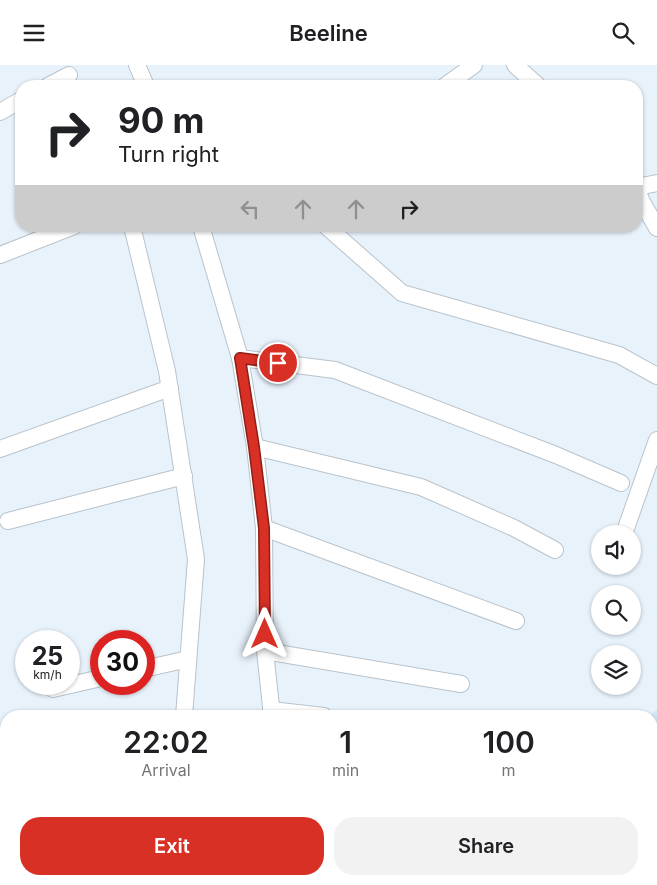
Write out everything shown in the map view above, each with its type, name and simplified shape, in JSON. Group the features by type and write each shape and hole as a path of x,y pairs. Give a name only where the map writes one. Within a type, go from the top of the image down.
{"street":[{"path":"138,65 144,80"},
{"path":"453,80 474,65"},
{"path":"515,65 531,80"},
{"path":"0,112 15,104"},
{"path":"643,185 657,183"},
{"path":"643,204 657,228"},
{"path":"0,255 59,232"},
{"path":"133,232 167,371 196,559 184,710"},
{"path":"203,232 240,358 254,447 264,528 265,651 271,710"},
{"path":"333,232 402,293 619,355 657,376"},
{"path":"240,358 335,370 556,455 621,483"},
{"path":"0,449 170,388"},
{"path":"627,525 657,440"},
{"path":"254,447 421,487 514,528 555,549"},
{"path":"8,521 184,476"},
{"path":"264,528 516,621"},
{"path":"265,651 461,684"},
{"path":"155,666 188,659"}],"route":[{"path":"265,634 264,528 240,358 278,363"}]}
